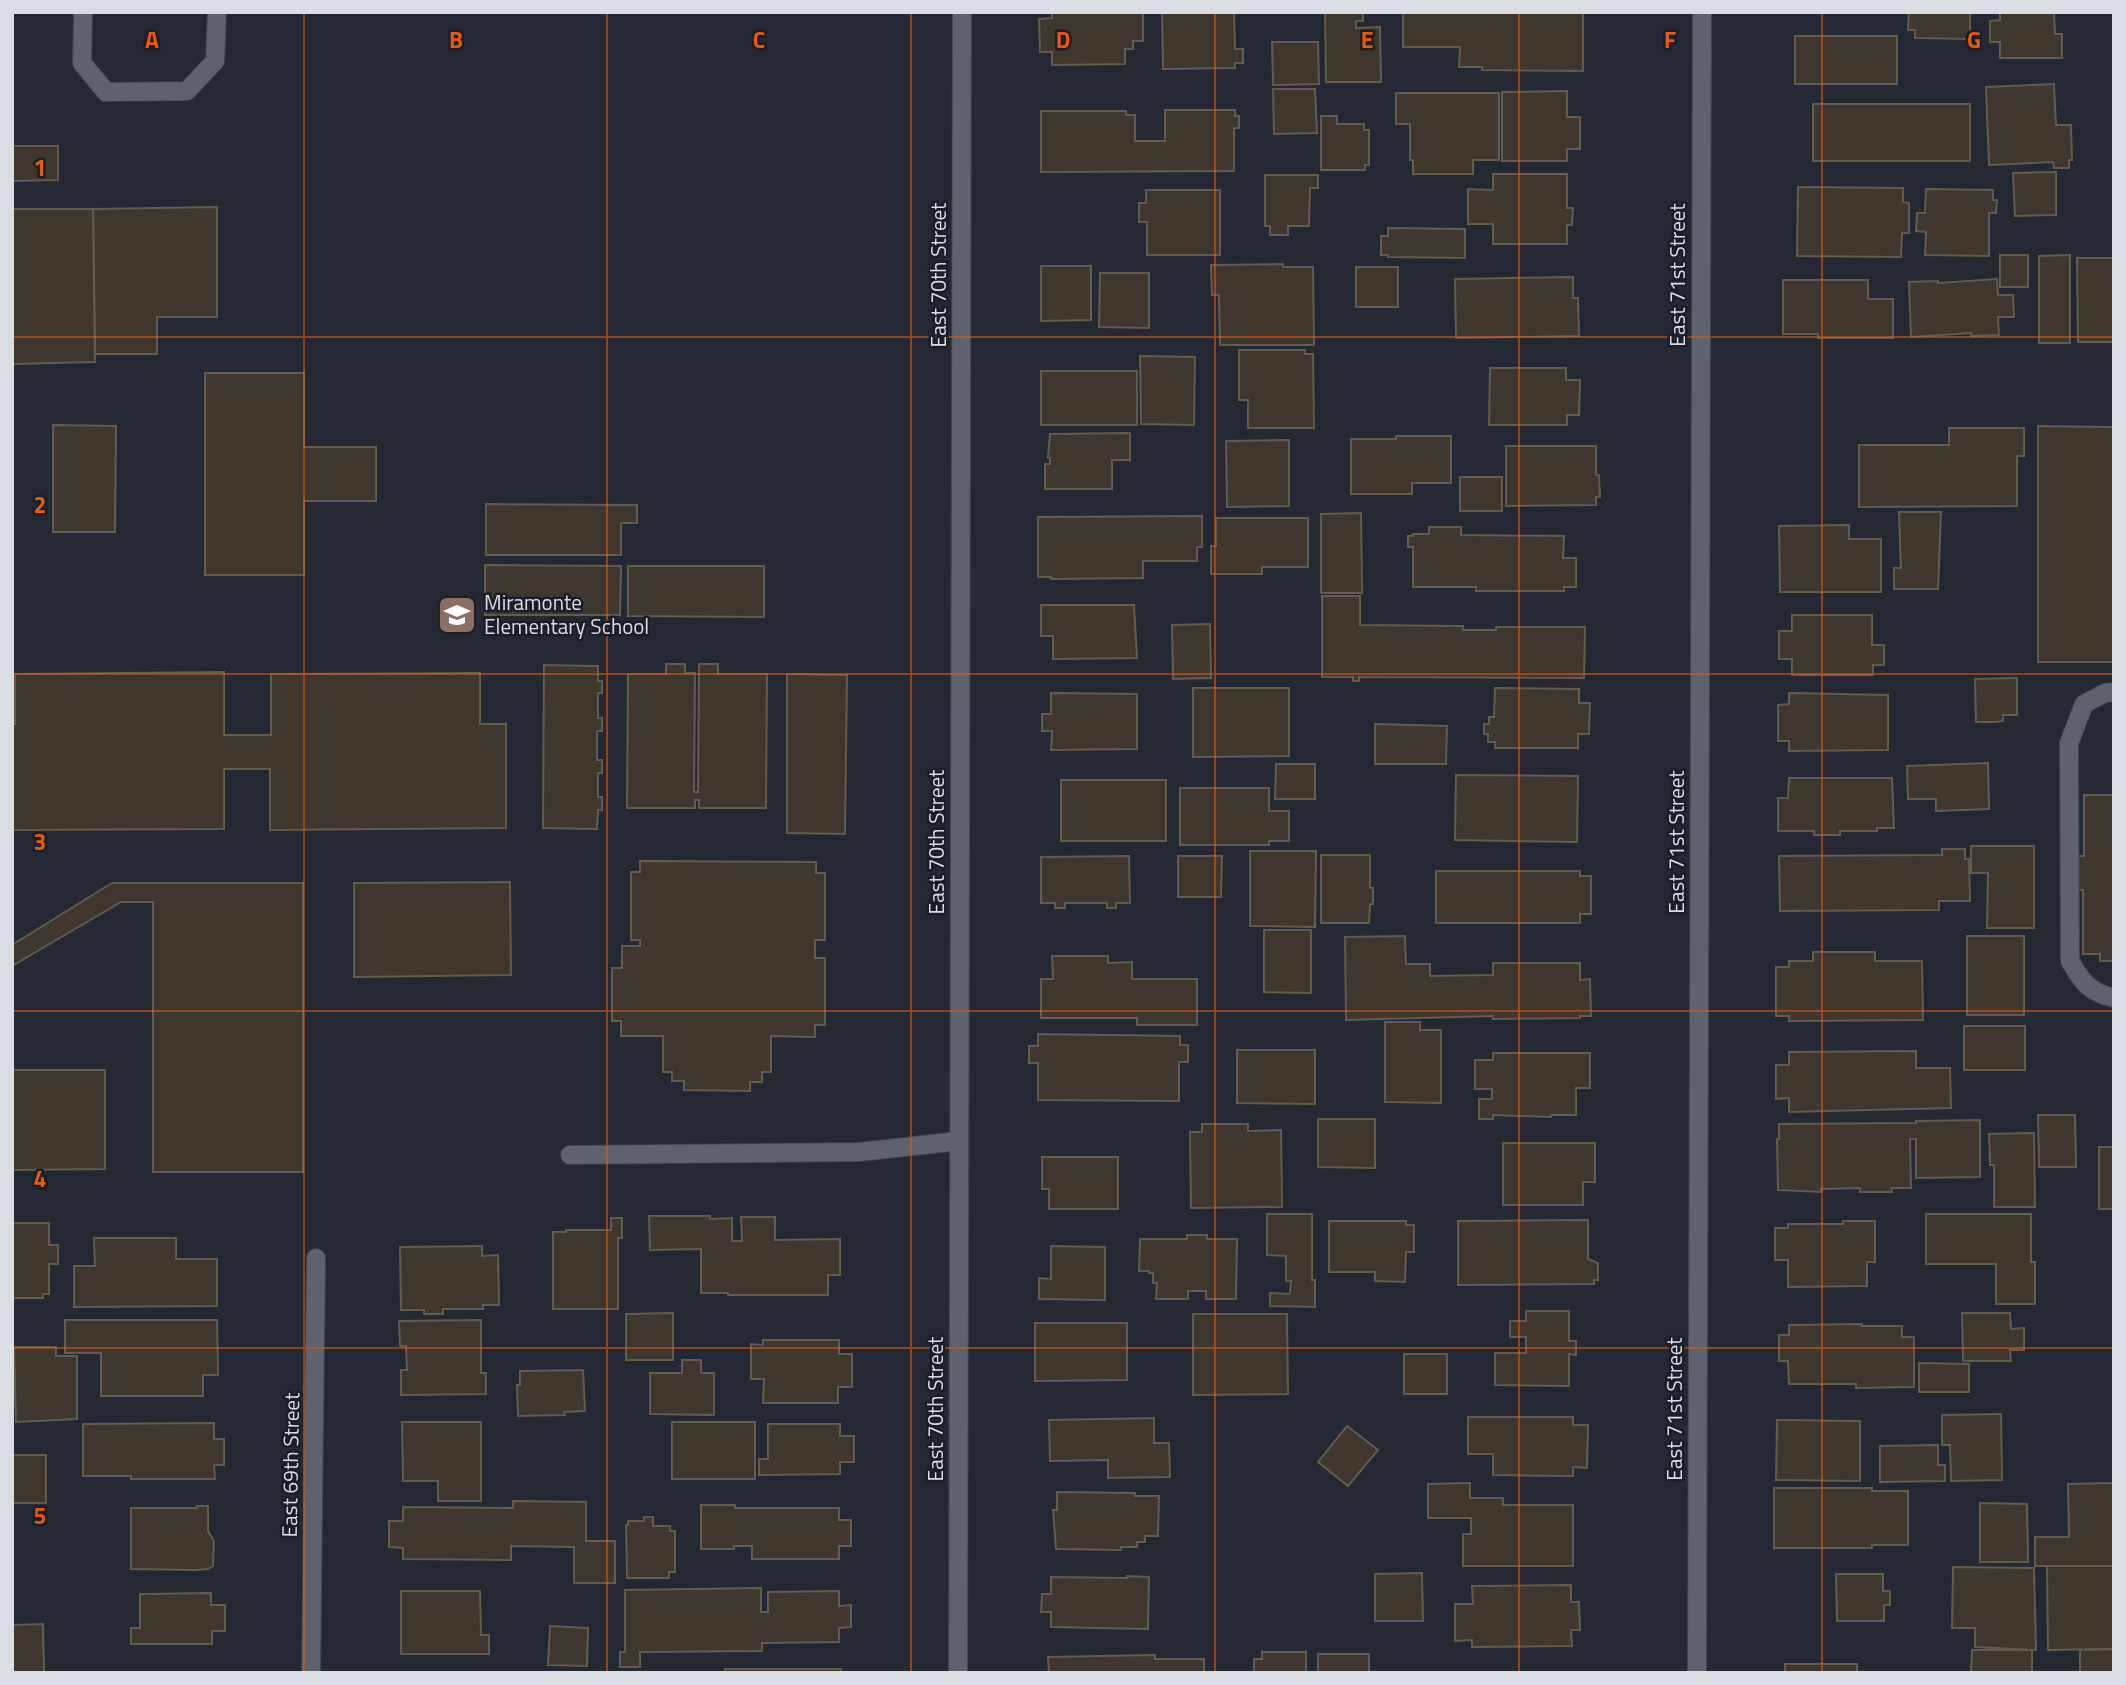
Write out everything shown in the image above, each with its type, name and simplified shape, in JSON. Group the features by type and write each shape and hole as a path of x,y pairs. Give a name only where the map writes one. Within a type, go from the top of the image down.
{"street":[{"path":"83,12 82,63 106,92 187,91 215,61 217,12"},
{"name":"East 70th Street","path":"958,1673 962,12"},
{"name":"East 71st Street","path":"1697,1673 1702,12"},
{"path":"2114,692 2105,693 2084,704 2069,743 2070,961 2082,983 2104,996 2114,998"},
{"path":"570,1155 859,1152 959,1142"},
{"name":"East 69th Street","path":"311,1673 316,1258"}],"building":[{"path":"1052,12 1143,12 1143,41 1133,41 1133,49 1125,49 1125,64 1052,65 1052,52 1040,52 1039,19 1052,18"},
{"path":"1162,12 1234,12 1235,49 1243,49 1243,63 1235,63 1235,68 1163,69"},
{"path":"1325,12 1363,12 1363,21 1356,21 1356,28 1380,27 1381,82 1326,82"},
{"path":"1403,12 1583,12 1583,71 1482,70 1482,67 1459,67 1460,47 1403,47"},
{"path":"1909,12 1970,12 1970,39 1915,38 1915,30 1908,30"},
{"path":"2000,12 2054,12 2055,34 2062,34 2062,58 2000,58 2000,42 1990,42 1990,21 2000,20"},
{"path":"1795,36 1897,36 1897,84 1795,84"},
{"path":"1272,42 1318,42 1319,84 1273,85"},
{"path":"2054,84 2056,125 2071,125 2072,160 2069,160 2069,168 2054,168 2053,162 1989,165 1986,87"},
{"path":"1273,89 1315,89 1317,133 1274,134"},
{"path":"1567,91 1567,117 1580,117 1580,149 1567,149 1567,161 1502,161 1502,92"},
{"path":"1396,93 1499,93 1499,160 1473,160 1473,174 1413,174 1413,160 1410,160 1410,124 1396,124"},
{"path":"1813,104 1970,104 1970,161 1813,161"},
{"path":"1165,110 1235,110 1235,116 1239,116 1239,128 1234,128 1234,171 1041,172 1041,111 1126,111 1126,115 1135,115 1135,141 1165,141"},
{"path":"1321,116 1337,116 1337,124 1364,124 1364,130 1369,130 1369,165 1365,165 1365,170 1321,170"},
{"path":"13,146 58,146 58,180 13,181"},
{"path":"2056,172 2056,215 2015,216 2013,173"},
{"path":"1493,174 1567,174 1567,208 1573,208 1572,225 1567,225 1567,244 1493,244 1493,224 1468,224 1468,189 1493,190"},
{"path":"1265,175 1318,175 1318,188 1310,188 1309,226 1288,226 1288,235 1270,235 1270,226 1265,226"},
{"path":"1798,187 1903,188 1903,202 1909,203 1909,233 1902,233 1901,257 1797,256"},
{"path":"1926,189 1993,190 1993,200 1997,200 1996,213 1989,213 1989,256 1925,255 1926,232 1916,231 1917,213 1925,213"},
{"path":"1146,190 1220,190 1220,255 1147,255 1147,222 1139,222 1139,203 1146,203"},
{"path":"217,207 217,317 157,317 157,354 95,354 93,209"},
{"path":"12,209 93,209 95,362 12,364"},
{"path":"1388,228 1465,229 1465,258 1381,255 1381,236 1388,236"},
{"path":"2000,255 2028,255 2028,287 2000,287"},
{"path":"2070,255 2070,343 2039,343 2039,256"},
{"path":"2077,258 2114,258 2114,342 2078,342"},
{"path":"1283,264 1283,267 1313,267 1314,345 1220,345 1219,295 1212,295 1211,265"},
{"path":"1041,266 1091,266 1091,320 1041,321"},
{"path":"1356,267 1398,267 1398,307 1356,307"},
{"path":"1100,273 1149,273 1149,328 1099,327"},
{"path":"1573,277 1573,298 1578,298 1579,336 1456,338 1455,279"},
{"path":"1997,279 1998,295 2013,295 2014,317 1998,317 1999,335 1971,336 1971,333 1911,337 1909,282"},
{"path":"1783,280 1868,280 1868,299 1893,299 1893,338 1818,338 1818,334 1783,334"},
{"path":"1239,350 1305,350 1305,354 1313,354 1314,428 1248,428 1248,400 1239,400"},
{"path":"1140,356 1195,357 1194,425 1141,424"},
{"path":"1490,368 1566,368 1566,380 1580,380 1579,415 1567,415 1567,425 1489,425"},
{"path":"1041,371 1137,371 1137,425 1041,425"},
{"path":"205,373 304,373 304,447 376,447 376,501 304,501 304,575 205,575"},
{"path":"53,425 116,426 115,532 53,532"},
{"path":"2038,426 2114,427 2114,662 2038,662"},
{"path":"1949,428 2024,428 2024,456 2017,456 2017,506 1859,507 1859,445 1949,445"},
{"path":"1130,433 1130,460 1112,460 1112,489 1045,489 1045,464 1050,464 1050,434"},
{"path":"1396,436 1451,436 1451,483 1412,483 1412,494 1351,494 1351,439 1396,439"},
{"path":"1289,440 1289,506 1227,507 1226,441"},
{"path":"1506,446 1596,446 1596,475 1599,475 1600,497 1596,497 1596,505 1506,506"},
{"path":"1460,477 1502,477 1502,511 1460,511"},
{"path":"486,504 637,505 637,523 621,523 621,555 486,555"},
{"path":"1899,512 1941,512 1938,589 1894,589 1894,568 1901,568"},
{"path":"1361,513 1362,593 1321,593 1321,514"},
{"path":"1202,516 1202,547 1197,547 1197,561 1143,561 1143,578 1038,577 1038,517"},
{"path":"1216,518 1308,518 1308,567 1262,567 1262,574 1211,574 1211,546 1216,546"},
{"path":"1849,525 1849,539 1881,539 1881,592 1780,592 1779,526"},
{"path":"1429,527 1461,527 1461,535 1564,536 1563,558 1576,558 1576,587 1564,587 1564,591 1476,591 1476,587 1413,587 1413,547 1408,547 1408,536 1429,534"},
{"path":"485,565 621,566 620,615 485,615"},
{"path":"628,566 764,566 764,617 628,616"},
{"path":"1322,596 1360,596 1360,625 1463,626 1463,630 1496,630 1496,627 1585,627 1584,678 1359,677 1359,681 1353,681 1353,677 1322,677"},
{"path":"1041,605 1134,605 1137,658 1053,659 1053,636 1041,636"},
{"path":"1792,615 1872,615 1872,645 1884,645 1884,665 1873,665 1873,675 1792,675 1792,659 1779,659 1779,631 1792,631"},
{"path":"1210,624 1211,678 1173,679 1172,625"},
{"path":"666,664 685,664 685,673 695,673 694,792 698,792 699,664 718,664 718,674 767,674 766,808 699,808 699,800 695,800 695,808 627,808 628,674 666,674"},
{"path":"544,665 598,666 598,681 602,681 602,693 598,693 598,718 602,718 602,731 597,731 597,760 602,760 602,773 598,773 598,797 602,797 602,810 598,810 597,829 543,828"},
{"path":"224,672 224,735 271,735 271,674 480,673 480,724 506,724 506,828 270,830 270,769 224,769 224,829 12,830 15,674"},
{"path":"787,674 847,675 845,834 787,833"},
{"path":"2017,678 2017,715 2003,715 2003,721 1976,722 1975,679"},
{"path":"1193,688 1289,688 1289,756 1193,757"},
{"path":"1495,688 1579,689 1579,703 1590,703 1589,734 1578,734 1578,748 1495,748 1495,742 1488,742 1488,734 1484,734 1484,724 1489,724 1489,717 1494,717"},
{"path":"1051,693 1137,694 1137,749 1051,750 1052,731 1042,731 1042,714 1051,714"},
{"path":"1789,693 1888,695 1888,750 1789,751 1789,741 1778,741 1778,705 1789,704"},
{"path":"1375,724 1447,726 1446,764 1375,764"},
{"path":"1988,763 1989,809 1936,811 1936,799 1908,799 1907,766"},
{"path":"1276,764 1315,764 1315,799 1275,799"},
{"path":"1456,775 1578,776 1577,842 1455,840"},
{"path":"1789,778 1892,778 1894,828 1840,831 1840,835 1814,835 1814,831 1778,831 1778,798 1788,798"},
{"path":"1061,780 1166,780 1166,841 1061,841"},
{"path":"1180,788 1269,788 1269,811 1289,811 1289,841 1269,841 1269,845 1180,845"},
{"path":"2084,795 2114,795 2114,961 2100,961 2100,954 2083,954 2083,890 2075,890 2075,856 2084,856"},
{"path":"1971,846 2034,846 2034,928 1987,928 1988,873 1971,873"},
{"path":"1942,849 1965,849 1965,859 1969,859 1970,901 1939,901 1939,910 1780,911 1779,856 1942,855"},
{"path":"1250,851 1316,851 1315,927 1250,926"},
{"path":"1321,855 1370,855 1373,904 1370,904 1369,923 1321,923"},
{"path":"1129,856 1130,903 1116,903 1116,908 1107,908 1107,903 1065,903 1065,908 1055,908 1055,903 1041,903 1041,857"},
{"path":"1178,856 1222,856 1221,897 1178,897"},
{"path":"640,861 816,862 816,873 825,873 825,940 815,940 815,958 825,958 825,1025 815,1025 815,1037 771,1036 771,1072 762,1072 762,1082 750,1082 750,1091 684,1090 684,1081 672,1081 672,1072 663,1072 663,1036 621,1036 621,1021 612,1021 612,968 622,968 622,946 640,946 640,940 631,940 631,872 640,872"},
{"path":"1436,871 1580,871 1580,876 1591,876 1591,914 1580,914 1580,923 1436,923"},
{"path":"510,882 511,975 354,977 354,883"},
{"path":"112,883 303,883 303,1172 153,1172 153,902 121,902 12,966 12,945"},
{"path":"1264,930 1311,930 1311,993 1264,992"},
{"path":"1405,936 1406,964 1430,964 1430,976 1493,975 1493,963 1580,963 1580,980 1590,979 1591,1016 1346,1020 1345,937"},
{"path":"1967,936 2024,936 2024,1015 1967,1015"},
{"path":"1813,952 1875,952 1875,961 1922,961 1923,1020 1789,1021 1789,1016 1776,1016 1776,967 1789,967 1789,961 1813,961"},
{"path":"1052,956 1108,956 1108,963 1132,962 1132,979 1197,979 1197,1025 1137,1025 1137,1018 1041,1018 1041,979 1053,979"},
{"path":"1385,1022 1420,1022 1420,1030 1441,1030 1441,1103 1385,1102"},
{"path":"1964,1026 2025,1026 2025,1070 1964,1070"},
{"path":"1038,1034 1180,1036 1180,1045 1188,1045 1188,1062 1179,1062 1179,1101 1038,1100 1038,1063 1029,1063 1029,1046 1038,1046"},
{"path":"1237,1050 1315,1050 1315,1104 1237,1103"},
{"path":"1916,1051 1916,1068 1950,1068 1951,1108 1789,1112 1789,1098 1776,1099 1776,1065 1789,1065 1789,1052"},
{"path":"1493,1053 1590,1053 1590,1088 1576,1088 1576,1115 1493,1115 1493,1119 1479,1119 1479,1099 1492,1099 1492,1089 1475,1089 1475,1060 1493,1060"},
{"path":"12,1070 105,1070 105,1169 12,1170"},
{"path":"2038,1115 2075,1115 2076,1167 2039,1167"},
{"path":"1318,1119 1375,1119 1375,1168 1318,1167"},
{"path":"1980,1120 1980,1177 1916,1178 1916,1139 1910,1139 1911,1188 1891,1188 1892,1192 1860,1192 1860,1188 1821,1189 1821,1192 1778,1190 1779,1124"},
{"path":"1202,1124 1248,1124 1248,1131 1281,1130 1282,1207 1191,1208 1190,1132 1202,1132"},
{"path":"2034,1133 2035,1207 1994,1207 1994,1165 1990,1165 1989,1134"},
{"path":"1503,1143 1595,1143 1595,1182 1583,1182 1583,1205 1503,1205"},
{"path":"2099,1147 2114,1147 2114,1209 2099,1209"},
{"path":"1042,1157 1118,1157 1118,1209 1049,1209 1049,1189 1042,1189"},
{"path":"1267,1214 1312,1214 1312,1280 1315,1280 1315,1307 1270,1306 1270,1293 1290,1294 1291,1281 1286,1281 1286,1256 1267,1255"},
{"path":"1926,1214 2031,1214 2031,1262 2035,1262 2035,1304 1996,1304 1996,1264 1926,1264"},
{"path":"649,1216 732,1218 732,1241 742,1241 741,1217 775,1217 775,1240 840,1239 840,1275 828,1275 828,1295 701,1293 701,1249 650,1250"},
{"path":"611,1218 622,1218 622,1238 618,1238 618,1309 553,1309 553,1232 611,1230"},
{"path":"1588,1220 1588,1259 1598,1263 1598,1280 1594,1280 1594,1284 1458,1285 1458,1221"},
{"path":"1329,1221 1406,1221 1406,1225 1414,1225 1414,1252 1406,1252 1405,1282 1375,1281 1375,1272 1329,1272"},
{"path":"1843,1221 1875,1221 1875,1262 1867,1262 1867,1286 1788,1287 1788,1260 1775,1260 1775,1228 1788,1228 1788,1224 1843,1224"},
{"path":"12,1223 49,1223 49,1245 58,1245 58,1264 49,1264 49,1294 43,1294 43,1298 12,1298"},
{"path":"1187,1235 1207,1235 1207,1239 1237,1239 1236,1299 1206,1299 1206,1291 1188,1291 1188,1299 1156,1299 1157,1283 1153,1283 1153,1273 1139,1271 1140,1239 1187,1239"},
{"path":"94,1238 176,1238 176,1259 217,1259 217,1306 74,1307 74,1266 95,1266"},
{"path":"482,1246 482,1256 498,1255 499,1305 483,1305 483,1309 443,1309 443,1314 424,1314 424,1310 401,1310 400,1247"},
{"path":"1051,1246 1105,1247 1105,1300 1039,1299 1039,1278 1051,1279"},
{"path":"1526,1311 1569,1311 1569,1341 1576,1341 1576,1355 1569,1354 1569,1386 1495,1385 1495,1353 1526,1353 1526,1337 1510,1337 1510,1321 1526,1321"},
{"path":"673,1313 673,1360 626,1360 626,1314"},
{"path":"1962,1313 2010,1313 2011,1329 2024,1328 2024,1350 2010,1350 2011,1361 1963,1361"},
{"path":"1193,1314 1287,1314 1288,1394 1193,1395"},
{"path":"65,1320 217,1320 218,1375 203,1375 203,1396 101,1396 101,1353 65,1353"},
{"path":"481,1320 481,1373 486,1373 486,1394 401,1395 401,1370 407,1370 406,1346 400,1346 399,1321"},
{"path":"1035,1323 1127,1323 1127,1380 1035,1381"},
{"path":"1789,1325 1902,1326 1902,1337 1914,1337 1914,1387 1856,1388 1856,1384 1789,1384 1788,1361 1779,1361 1779,1335 1789,1335"},
{"path":"763,1340 839,1340 839,1354 852,1354 852,1387 838,1387 838,1403 763,1403 764,1379 751,1379 751,1344 763,1345"},
{"path":"14,1347 56,1347 56,1356 77,1356 77,1419 16,1422"},
{"path":"1404,1354 1447,1354 1447,1394 1404,1394"},
{"path":"682,1360 701,1360 701,1373 714,1373 714,1415 650,1414 650,1373 682,1373"},
{"path":"1919,1363 1969,1364 1969,1392 1919,1392"},
{"path":"583,1370 585,1411 564,1412 565,1415 518,1416 517,1385 520,1385 520,1371"},
{"path":"2001,1414 2002,1480 1951,1481 1950,1445 1942,1445 1942,1415"},
{"path":"1468,1417 1573,1417 1573,1425 1588,1425 1587,1468 1573,1467 1573,1476 1493,1475 1493,1454 1468,1454"},
{"path":"1154,1418 1154,1443 1169,1443 1170,1477 1108,1478 1108,1460 1050,1461 1049,1420"},
{"path":"1777,1420 1860,1421 1860,1481 1776,1480"},
{"path":"402,1422 481,1422 481,1501 438,1501 438,1481 403,1481"},
{"path":"672,1422 755,1422 755,1479 672,1479"},
{"path":"214,1423 214,1439 224,1439 224,1465 214,1465 215,1479 83,1476 83,1424"},
{"path":"768,1424 840,1424 840,1436 854,1436 854,1462 840,1462 840,1474 759,1475 759,1459 768,1459"},
{"path":"1347,1426 1378,1450 1348,1486 1318,1462"},
{"path":"1938,1445 1938,1465 1945,1465 1945,1481 1880,1482 1880,1446"},
{"path":"12,1455 46,1455 46,1503 12,1503"},
{"path":"1470,1483 1470,1498 1503,1498 1503,1505 1573,1505 1573,1566 1463,1566 1463,1534 1471,1534 1471,1518 1428,1518 1428,1484"},
{"path":"2114,1483 2114,1566 2035,1566 2035,1537 2069,1537 2068,1484"},
{"path":"1774,1488 1872,1488 1872,1491 1908,1491 1908,1545 1872,1545 1872,1548 1774,1548"},
{"path":"1057,1492 1159,1496 1158,1536 1145,1536 1145,1542 1137,1542 1137,1547 1121,1547 1121,1550 1056,1549 1053,1510 1057,1510"},
{"path":"513,1501 586,1502 586,1541 615,1541 615,1583 574,1583 574,1547 511,1546 511,1560 403,1559 403,1548 389,1547 389,1521 403,1521 403,1507 513,1508"},
{"path":"1980,1503 2027,1504 2028,1562 1980,1562"},
{"path":"701,1505 735,1505 735,1508 839,1508 839,1520 851,1520 851,1546 839,1546 839,1559 752,1559 752,1546 701,1549"},
{"path":"208,1506 208,1531 214,1541 213,1566 195,1570 131,1569 131,1508"},
{"path":"644,1517 653,1517 653,1526 670,1526 670,1531 675,1531 675,1572 669,1572 669,1578 627,1578 626,1525 628,1521 644,1521"},
{"path":"2047,1566 2114,1566 2114,1649 2048,1650"},
{"path":"1953,1567 2034,1568 2036,1650 1975,1647 1975,1628 1952,1628"},
{"path":"1422,1573 1423,1621 1375,1621 1375,1574"},
{"path":"1836,1574 1883,1574 1883,1591 1890,1591 1890,1605 1884,1605 1884,1621 1837,1621"},
{"path":"1051,1577 1149,1577 1148,1629 1051,1627 1051,1612 1041,1612 1042,1594 1051,1594"},
{"path":"1571,1585 1571,1602 1579,1602 1580,1630 1571,1630 1572,1646 1472,1647 1472,1640 1455,1641 1455,1604 1473,1604 1472,1586"},
{"path":"761,1588 761,1612 768,1612 768,1592 839,1591 839,1606 851,1605 851,1627 839,1628 839,1642 762,1643 762,1651 640,1652 640,1667 620,1667 620,1652 625,1652 625,1590"},
{"path":"401,1591 480,1591 481,1635 489,1635 489,1654 401,1654"},
{"path":"211,1593 211,1605 225,1605 225,1631 212,1631 212,1644 131,1644 131,1628 140,1628 140,1594"},
{"path":"43,1624 44,1673 12,1673 12,1625"},
{"path":"550,1626 588,1628 587,1666 548,1665"},
{"path":"2114,1649 2114,1673 2080,1673 2080,1650"},
{"path":"1972,1650 2032,1650 2032,1673 1971,1672"},
{"path":"1262,1652 1306,1652 1306,1672 1315,1673 1254,1673 1254,1659 1262,1659"},
{"path":"1318,1654 1369,1654 1369,1673 1318,1673"},
{"path":"1155,1655 1155,1659 1204,1659 1204,1673 1049,1673 1048,1657"},
{"path":"1785,1664 1857,1664 1857,1673 1785,1673"},
{"path":"725,1669 841,1669 841,1673 725,1673"},
{"path":"656,1672 721,1672 656,1673"}],"place":[{"name":"Miramonte Elementary School","path":"457,615"}]}
